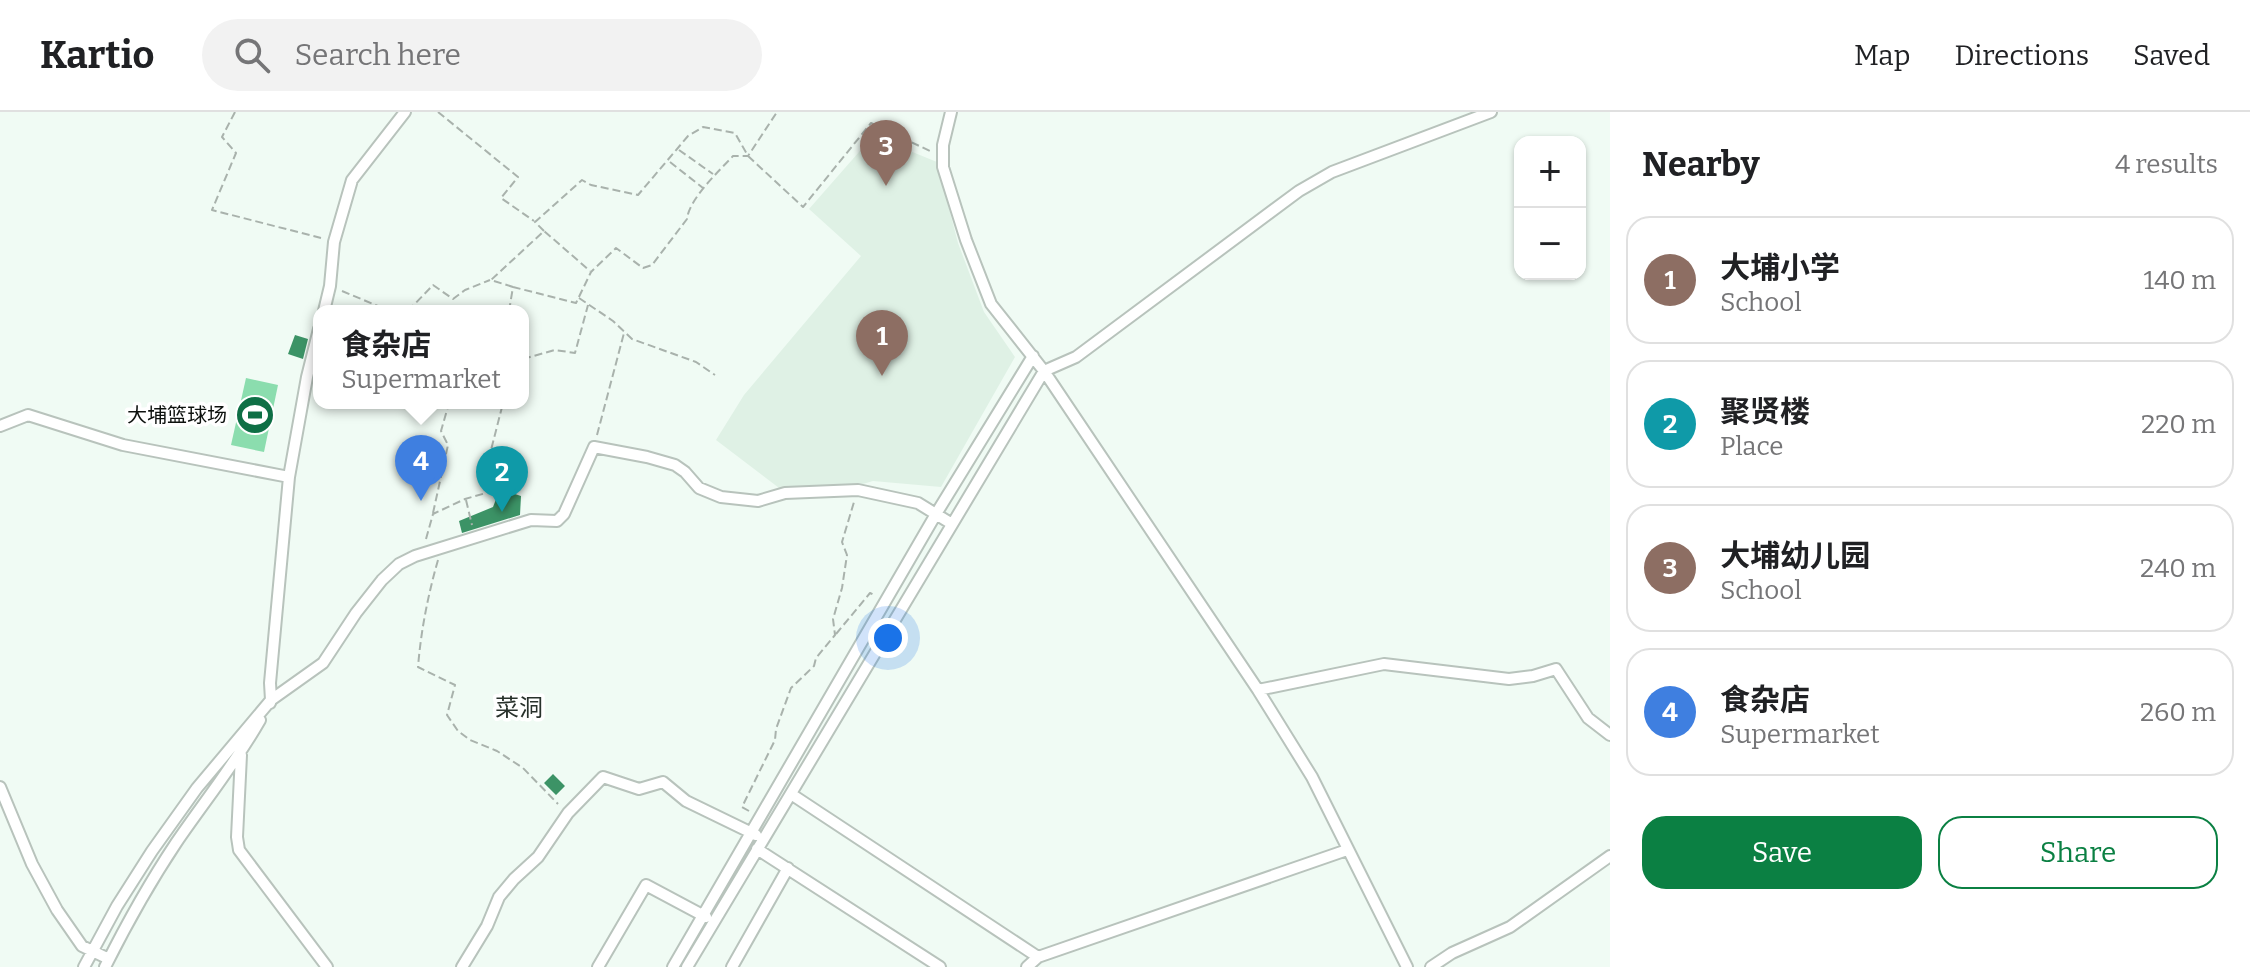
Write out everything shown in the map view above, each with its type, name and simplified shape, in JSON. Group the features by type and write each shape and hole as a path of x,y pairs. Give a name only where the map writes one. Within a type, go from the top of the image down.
{"street":[{"path":"325,305 334,242 352,180 405,112"},
{"path":"951,112 942,156 945,177 991,304 1044,371 1258,690 1312,777 1407,967"},
{"path":"687,967 1044,371 1076,357 1299,191 1332,172 1491,112"},
{"path":"0,787 32,864 57,910 80,944 107,963 174,846 241,754 271,700 289,477 313,353"},
{"path":"673,967 936,514 1033,356"},
{"path":"0,426 28,415 123,445 289,477"},
{"path":"84,967 152,851 197,788 271,700 323,663 368,598 391,571 406,559 531,520 559,519 594,447 675,465 699,488 721,497 758,501 785,493 858,490 918,503 952,524"},
{"path":"1258,690 1384,664 1509,679 1556,669 1588,718 1610,735"},
{"path":"231,747 241,754"},
{"path":"241,754 239,850 316,962 327,967"},
{"path":"462,967 487,926 499,897 538,857 568,813 603,777 639,789 663,782 686,801 751,833 788,868 940,967"},
{"path":"791,794 1038,957"},
{"path":"1027,967 1038,957 1347,850"},
{"path":"1431,967 1452,953 1510,927 1610,856"},
{"path":"732,967 788,868"},
{"path":"598,967 646,885 715,922"}],"path":[{"path":"235,112 222,137 236,153 212,210 334,242"},
{"path":"438,112 518,177 501,198 535,222 591,272"},
{"path":"748,156 777,112"},
{"path":"535,222 582,180 591,185 638,195 688,136 703,127 735,133 748,156 803,207 871,123 942,156"},
{"path":"678,149 715,175"},
{"path":"491,280 576,303 591,272 616,248 643,268 652,265 715,175 733,156 748,156"},
{"path":"669,161 704,189"},
{"path":"414,305 433,285 453,299 465,290 491,280 544,231"},
{"path":"330,286 376,305"},
{"path":"510,305 513,287"},
{"path":"578,297 613,321 632,339 696,362 715,375"},
{"path":"529,357 555,350 575,353 588,304"},
{"path":"594,447 624,332"},
{"path":"423,554 448,445 441,431 447,409"},
{"path":"433,514 486,493 496,460 490,454 501,409"},
{"path":"835,635 833,619 847,555 842,542 858,490"},
{"path":"465,499 475,539"},
{"path":"441,549 426,600 418,667 455,685 447,715 458,731 523,768 568,813"},
{"path":"760,818 742,807 775,740 791,688 814,666 816,658 870,593 886,603"}],"shaded area":[{"path":"873,136 937,162 958,243 984,312 1015,357 941,487 873,481 832,493 783,491 716,440 744,395 861,256 809,209"}],"green space":[{"name":"大埔篮球场","path":"246,378 278,385 264,452 231,445"}],"building":[{"path":"295,335 308,339 303,359 288,354"},
{"path":"500,489 521,496 520,515 462,533 459,521 493,507"},
{"path":"553,774 565,786 556,795 544,783"}],"place":[{"name":"大埔幼儿园","path":"886,186"},
{"name":"大埔小学","path":"882,376"},
{"name":"大埔篮球场","path":"255,415"},
{"name":"食杂店","path":"421,501"},
{"name":"聚贤楼","path":"502,512"}],"district":[{"name":"菜洞","path":"519,708"}]}
